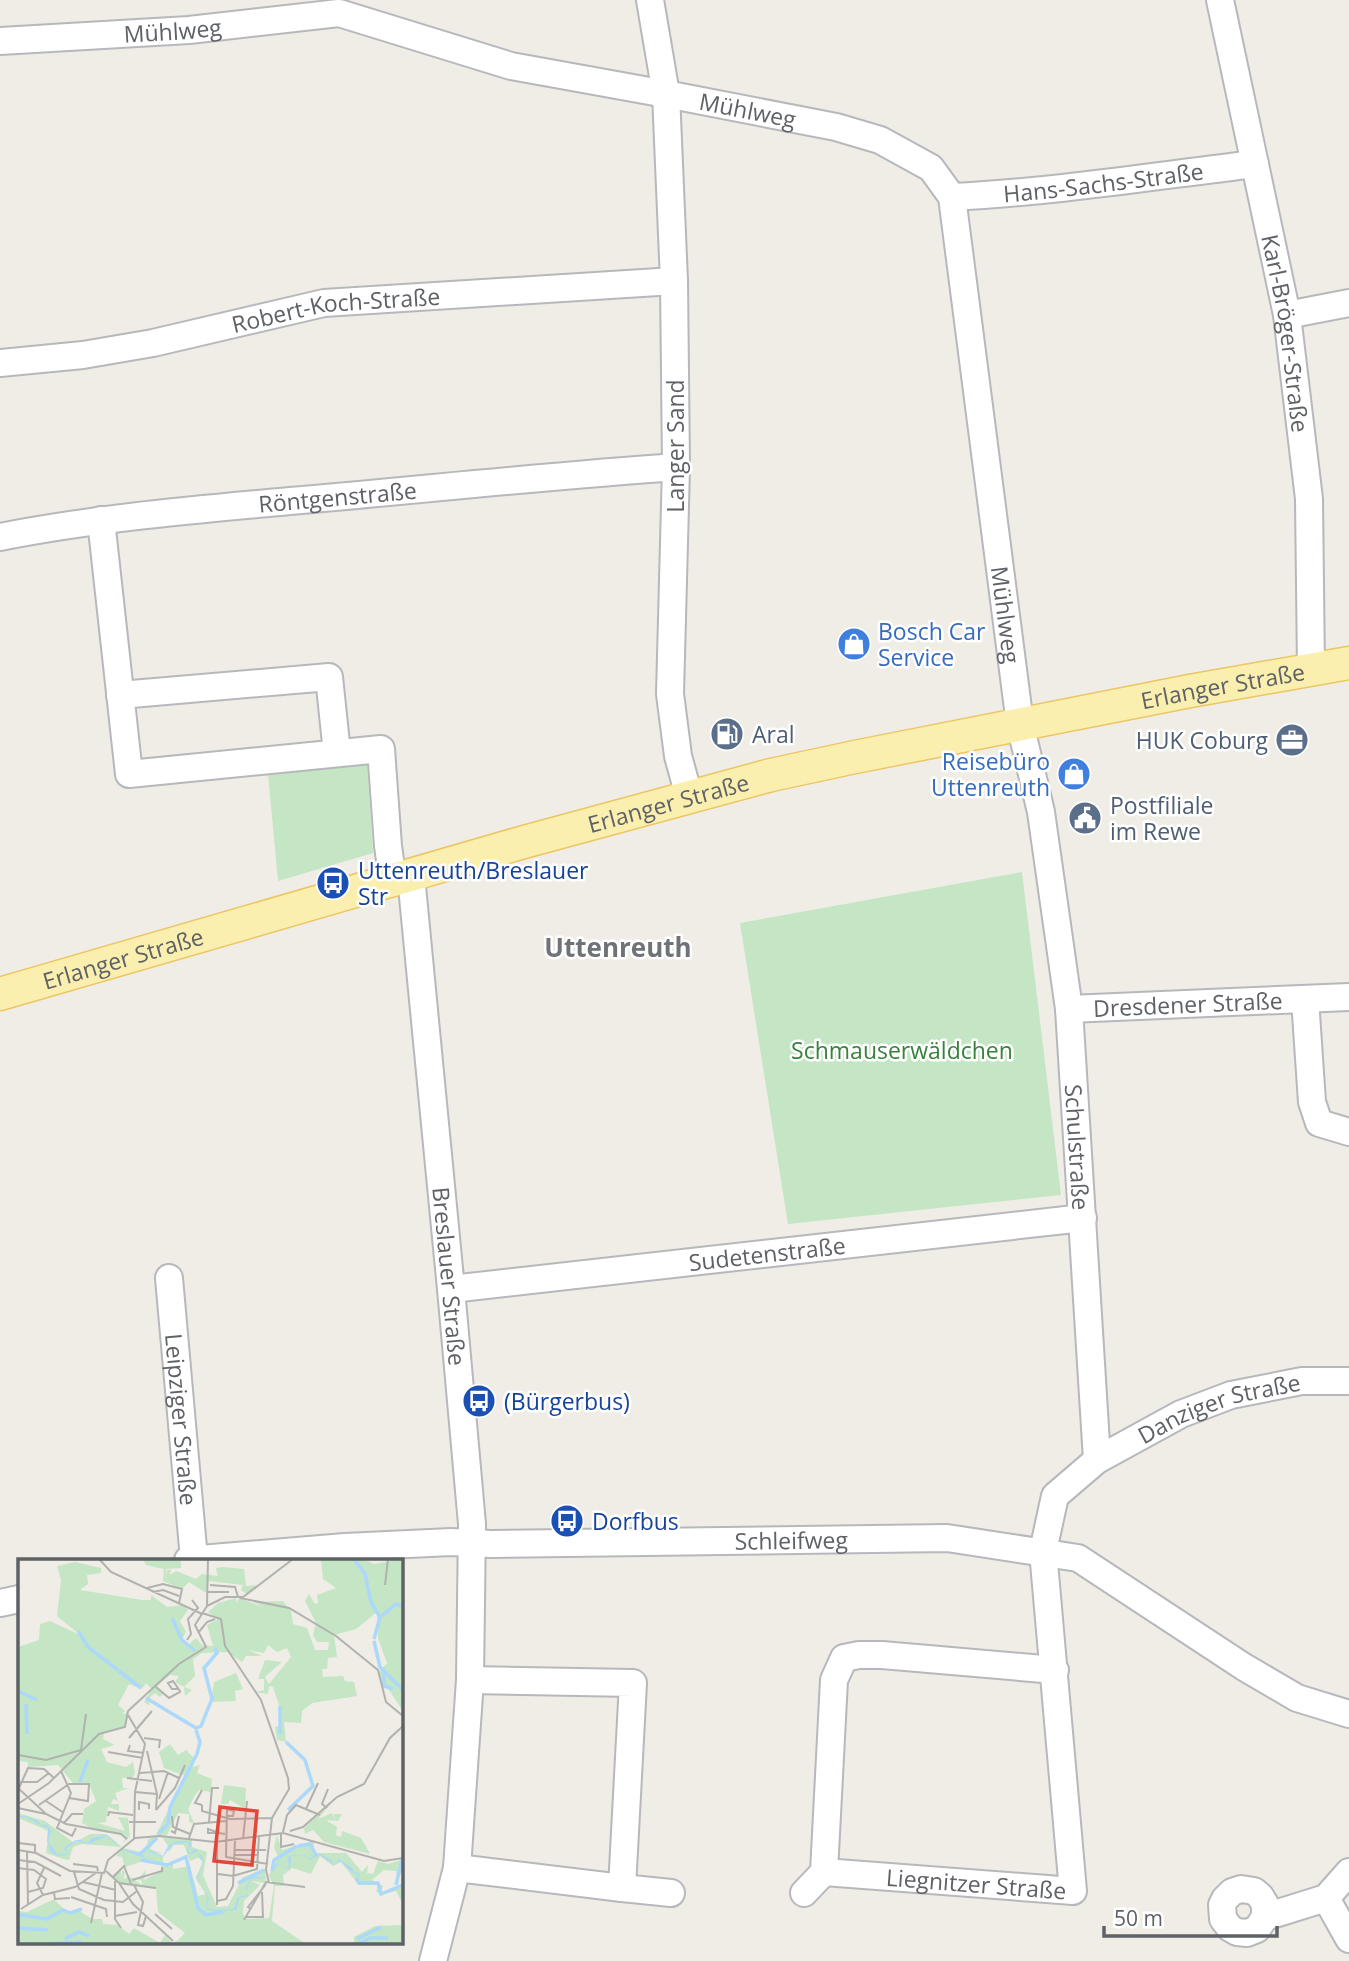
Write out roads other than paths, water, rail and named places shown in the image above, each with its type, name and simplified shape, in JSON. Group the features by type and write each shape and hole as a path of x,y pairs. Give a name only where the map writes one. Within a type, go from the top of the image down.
{"main road":[{"name":"Erlanger Straße","path":"0,994 690,796 801,768 1349,663"}],"street":[{"name":"Langer Sand","path":"650,0 666,94 674,281 676,467 670,694 678,756 690,796"},
{"name":"Karl-Bröger-Straße","path":"1220,0 1287,315 1309,499 1311,669"},
{"name":"Mühlweg","path":"0,41 189,30 339,7 511,66 836,127 880,140 931,168 952,197 1020,724"},
{"name":"Hans-Sachs-Straße","path":"952,197 1086,185 1255,164"},
{"name":"Robert-Koch-Straße","path":"0,363 83,355 153,343 324,303 674,281"},
{"path":"1287,315 1349,303"},
{"name":"Röntgenstraße","path":"0,537 101,520 534,477 676,467"},
{"path":"101,520 120,695 129,774 337,753 329,677 120,695"},
{"name":"Schulstraße","path":"1020,724 1041,812 1069,1009 1097,1460"},
{"name":"Breslauer Straße","path":"337,753 381,748 388,846 402,878 451,1289 472,1524 470,1680 457,1868 433,1961"},
{"name":"Dresdener Straße","path":"1069,1009 1349,997"},
{"name":"Dresdener Straße","path":"1305,999 1312,1102 1319,1123 1349,1132"},
{"name":"Sudetenstraße","path":"451,1289 1083,1218"},
{"name":"Leipziger Straße","path":"169,1278 191,1559"},
{"name":"Danziger Straße","path":"1097,1460 1181,1414 1231,1395 1302,1381 1349,1381"},
{"path":"1043,1551 1055,1496 1097,1460"},
{"name":"Schleifweg","path":"203,1559 345,1547 471,1543 947,1538 1078,1558 1244,1667 1297,1698 1349,1714"},
{"name":"Liegnitzer Straße","path":"824,1872 1073,1891 1043,1551"},
{"path":"0,1603 18,1599"},
{"path":"804,1892 824,1872 834,1680 844,1658 882,1655 1055,1670"},
{"path":"470,1680 633,1683 622,1888"},
{"path":"457,1868 671,1893"},
{"path":"1265,1917 1326,1898 1349,1872"},
{"path":"1326,1898 1349,1938"}],"place":[{"name":"Bosch Car Service","path":"854,644"},
{"name":"Aral","path":"727,734"},
{"name":"HUK Coburg","path":"1292,740"},
{"name":"Reisebüro Uttenreuth","path":"1074,774"},
{"name":"Postfiliale im Rewe","path":"1085,818"},
{"name":"Uttenreuth/Breslauer Str","path":"333,883"},
{"name":"(Bürgerbus)","path":"479,1401"},
{"name":"Dorfbus","path":"567,1521"}],"district":[{"name":"Uttenreuth","path":"618,947"}],"park label":[{"name":"Schmauserwäldchen","path":"902,1050"}]}
